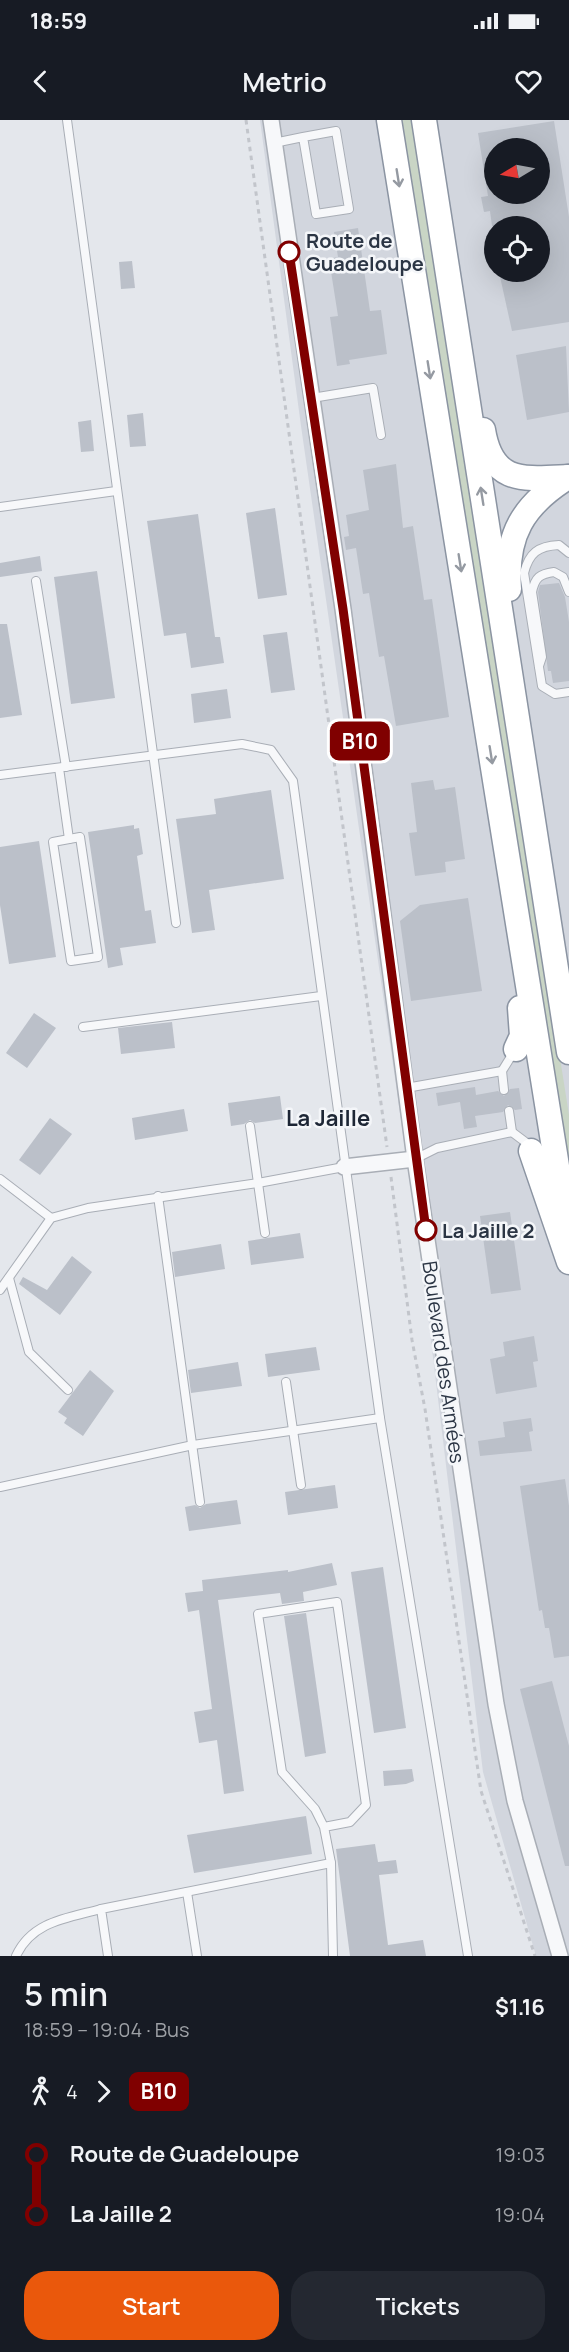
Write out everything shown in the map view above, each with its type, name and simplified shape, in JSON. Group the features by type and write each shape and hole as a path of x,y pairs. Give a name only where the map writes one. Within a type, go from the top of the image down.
{"highway":[{"path":"389,120 569,1241"},
{"path":"424,120 569,1052"},
{"path":"437,194 452,242 486,445 491,458 502,471 517,478 569,477"},
{"path":"523,753 508,560 516,531 527,512 544,492 569,477"},
{"path":"532,814 569,966"},
{"path":"502,824 523,1029 516,1048"},
{"path":"531,1151 569,1262"}],"street":[{"name":"Boulevard des Armées","path":"271,120 343,609 416,1159 496,1704 515,1801 560,1956"},
{"path":"344,1167 416,1159"}],"lane":[{"path":"67,120 176,923"},
{"path":"274,143 303,137 336,131 349,209 316,214 303,137"},
{"path":"312,398 373,388 381,435"},
{"path":"0,507 116,491"},
{"path":"569,553 559,545 544,546 534,552 527,561 524,573 538,670 545,690 555,694 569,692"},
{"path":"538,670 542,657 532,592 533,584 540,575 554,572 564,577 569,592"},
{"path":"36,581 62,768 69,839"},
{"path":"0,776 242,744 271,750 293,781 380,1418 468,1956"},
{"path":"80,837 98,957 71,962 53,842 69,839 80,837"},
{"path":"83,1027 321,996"},
{"path":"504,1090 502,1071 516,1048"},
{"path":"406,1088 502,1071"},
{"path":"509,1111 512,1132 528,1144 531,1151"},
{"path":"250,1126 265,1233"},
{"path":"416,1159 438,1148 512,1132"},
{"path":"0,1290 51,1218 88,1208 258,1183 344,1167"},
{"path":"0,1179 51,1218"},
{"path":"158,1196 200,1502"},
{"path":"9,1278 30,1353 68,1390"},
{"path":"286,1382 301,1485"},
{"path":"0,1487 193,1445 380,1418"},
{"path":"324,1827 350,1822 366,1805 337,1602 258,1614 282,1772 315,1809 324,1827 331,1863 333,1956"},
{"path":"16,1956 21,1946 35,1930 101,1909 331,1863"},
{"path":"187,1892 197,1956"},
{"path":"101,1909 108,1956"}],"path":[{"path":"246,120 412,1340 425,1409 481,1791 536,1956"}],"shaded area":[{"path":"260,120 569,120 569,1956 536,1956 483,1772 422,1266 301,426"}],"green space":[{"path":"400,120 412,120 569,1115 569,1186"}],"building":[{"path":"554,121 569,217 569,322 512,331 501,282 550,282 550,216 491,216 490,211 484,212 481,197 484,197 484,204 550,204 550,138 484,138 484,171 478,133"},
{"path":"358,228 370,311 381,310 387,354 349,360 350,364 337,366 330,317 338,316 329,259 338,257 334,232"},
{"path":"132,261 135,288 121,289 119,262"},
{"path":"566,346 569,412 527,420 516,355"},
{"path":"143,413 146,446 130,447 127,415"},
{"path":"91,420 94,451 81,452 78,422"},
{"path":"396,464 403,528 413,526 424,600 432,599 449,717 396,726 384,656 379,657 369,593 363,594 356,548 346,550 344,537 349,536 346,515 369,510 363,470"},
{"path":"275,508 287,595 258,599 246,513"},
{"path":"198,514 215,637 220,637 224,663 191,668 186,633 164,636 147,521"},
{"path":"40,556 42,571 0,577 0,563"},
{"path":"97,571 115,698 71,704 54,577"},
{"path":"559,583 565,597 569,622 569,681 553,683 551,671 548,671 538,592 540,585"},
{"path":"0,624 7,624 22,715 0,718"},
{"path":"287,632 295,690 271,693 263,635"},
{"path":"227,689 231,718 194,723 191,694"},
{"path":"433,780 435,790 455,787 465,859 445,862 446,872 415,876 409,833 417,832 411,783"},
{"path":"271,790 284,879 209,890 215,930 192,933 176,819 216,814 214,799"},
{"path":"134,825 134,829 139,828 143,854 137,856 145,911 151,910 156,943 120,948 123,965 108,968 88,832"},
{"path":"39,841 56,957 9,964 0,905 0,847"},
{"path":"468,898 482,991 411,1001 400,921 420,905"},
{"path":"34,1013 56,1028 27,1068 6,1053"},
{"path":"172,1022 175,1048 121,1054 118,1028"},
{"path":"475,1087 476,1095 498,1091 504,1096 510,1089 519,1088 522,1109 515,1110 508,1105 503,1112 475,1116 477,1127 464,1129 460,1102 438,1106 436,1093"},
{"path":"280,1096 283,1119 255,1123 250,1120 244,1124 231,1126 228,1103"},
{"path":"184,1109 188,1131 135,1140 132,1118"},
{"path":"50,1118 72,1134 40,1175 19,1160"},
{"path":"510,1212 521,1290 491,1294 480,1216"},
{"path":"300,1233 304,1258 251,1265 248,1241"},
{"path":"221,1244 225,1269 175,1277 172,1252"},
{"path":"72,1256 92,1272 60,1315 19,1284 23,1277 47,1290"},
{"path":"534,1336 538,1361 533,1362 537,1387 496,1394 490,1359 505,1356 503,1342"},
{"path":"316,1347 320,1370 268,1377 265,1354"},
{"path":"238,1362 242,1386 191,1393 188,1370"},
{"path":"90,1370 114,1391 83,1436 64,1423 67,1418 58,1412"},
{"path":"531,1418 533,1431 529,1432 532,1451 480,1456 478,1441 505,1437 503,1422"},
{"path":"565,1479 569,1506 569,1656 554,1658 549,1628 545,1628 542,1610 539,1611 520,1486"},
{"path":"335,1485 338,1508 288,1515 285,1492"},
{"path":"237,1500 241,1524 189,1531 185,1507 195,1505 200,1508 206,1504"},
{"path":"332,1563 337,1585 303,1592 304,1601 282,1604 280,1593 218,1600 244,1791 224,1794 217,1740 199,1743 194,1712 212,1709 199,1610 188,1612 185,1593 203,1591 202,1580 288,1570 288,1572"},
{"path":"383,1567 406,1728 374,1733 351,1572"},
{"path":"306,1613 326,1753 305,1757 284,1616"},
{"path":"552,1681 569,1746 569,1866 565,1866 520,1689"},
{"path":"412,1769 414,1781 384,1786 383,1771"},
{"path":"306,1816 312,1854 194,1873 187,1835"},
{"path":"375,1844 378,1862 396,1860 398,1873 379,1875 388,1945 423,1940 426,1956 350,1956 336,1849"}],"bus line":[{"name":"B10","path":"289,252 343,609 426,1230"}],"place":[{"name":"Route de Guadeloupe","path":"289,252"},
{"name":"La Jaille 2","path":"426,1230"}],"district":[{"name":"La Jaille","path":"328,1118"}]}
